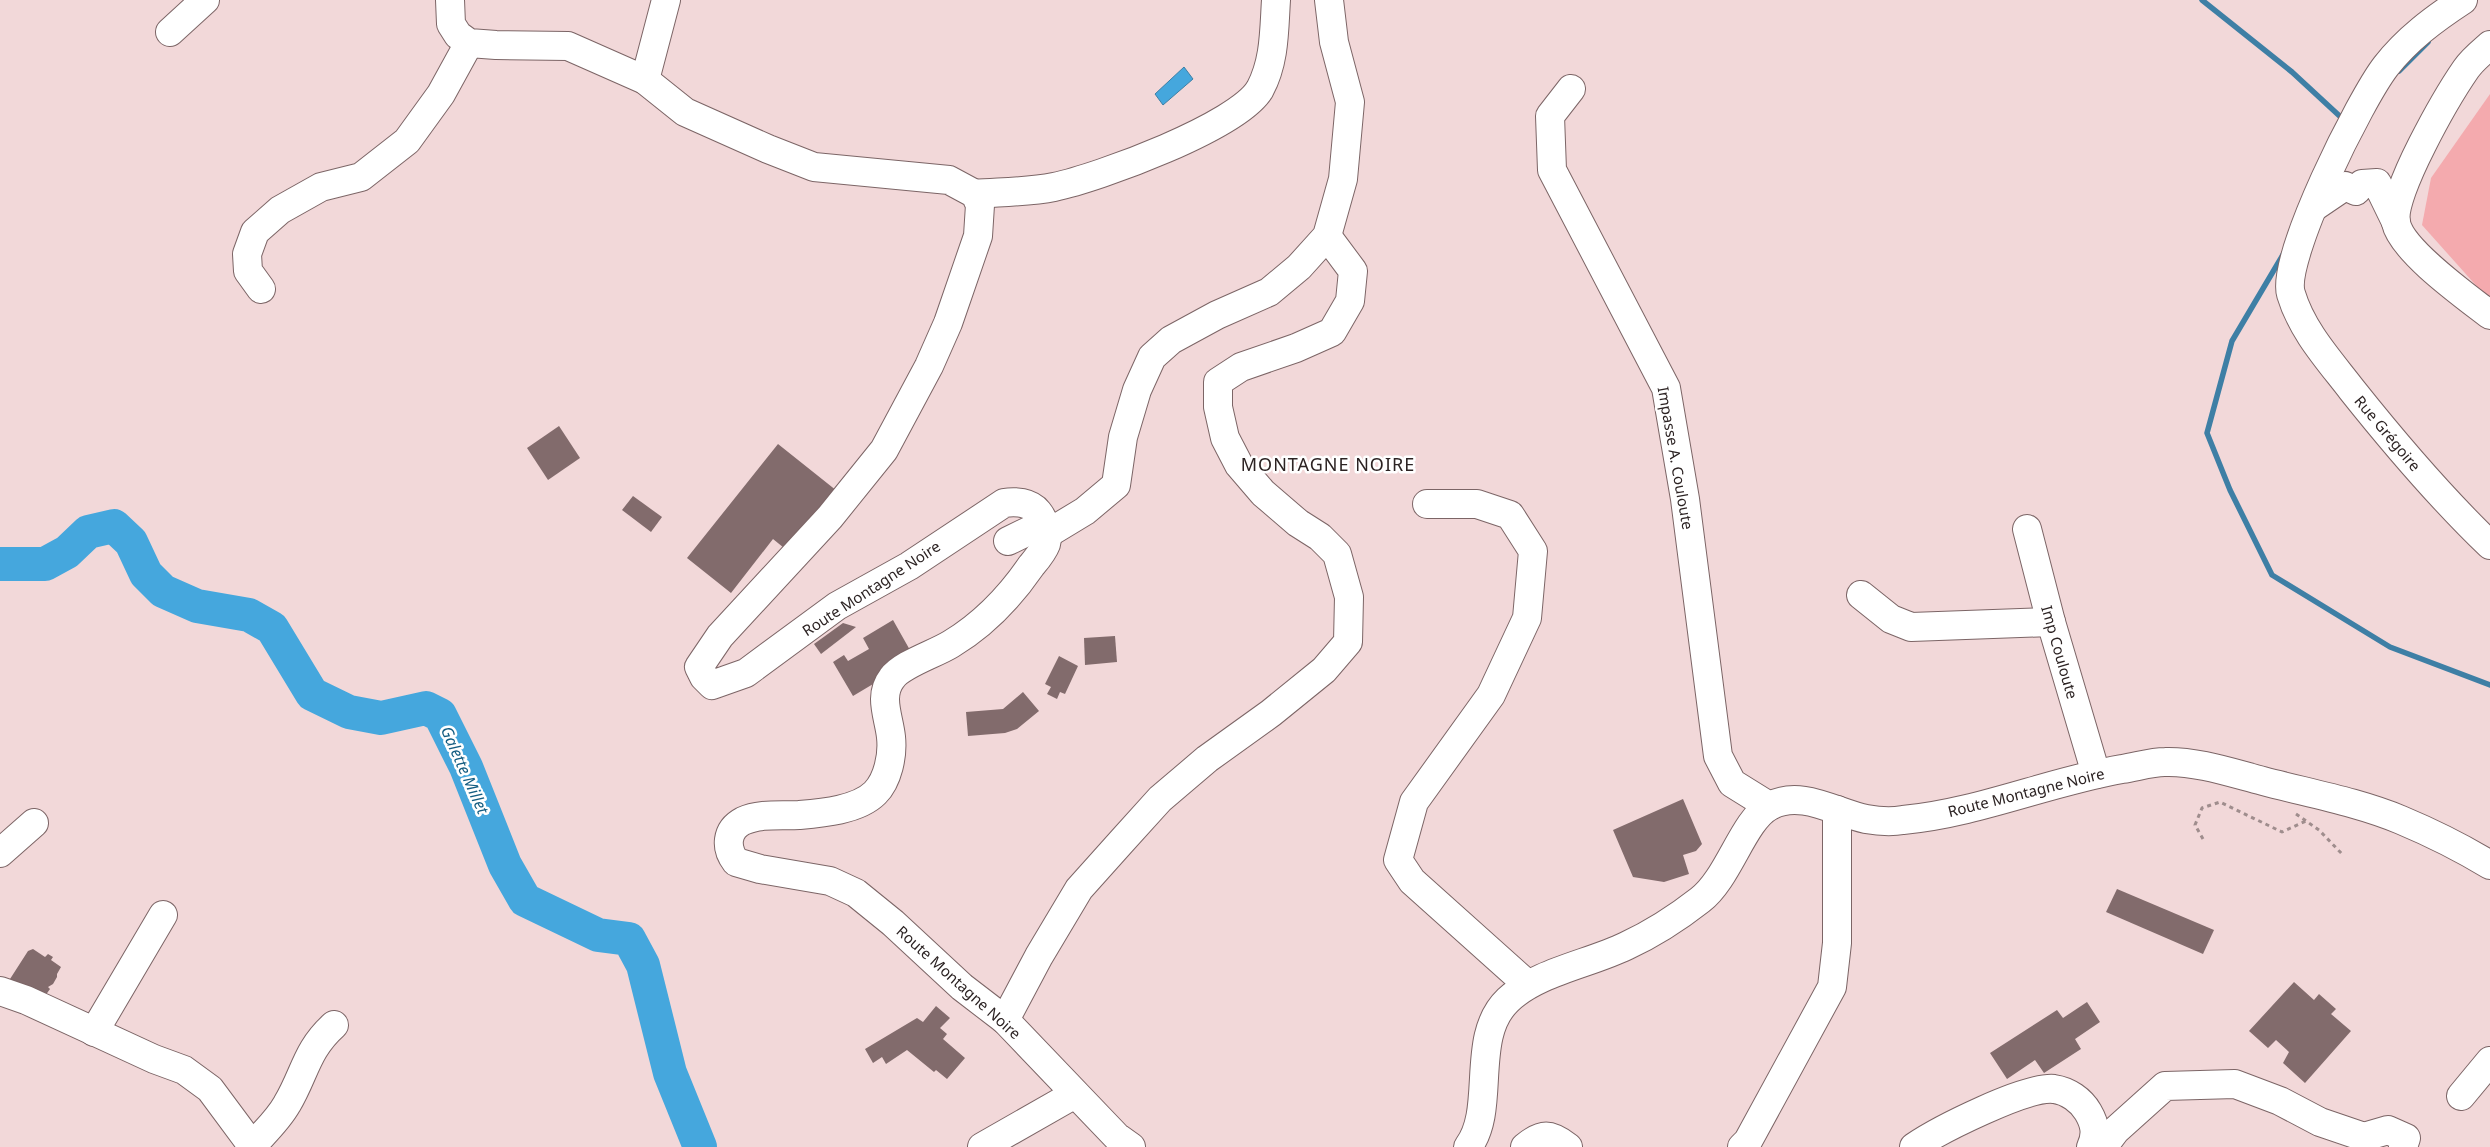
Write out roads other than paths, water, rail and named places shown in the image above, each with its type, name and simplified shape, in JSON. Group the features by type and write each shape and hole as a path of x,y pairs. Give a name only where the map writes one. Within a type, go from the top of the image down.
{"street":[{"path":"170,32 205,0"},
{"path":"450,0 451,24 458,35 469,43 568,46 645,80 685,112 814,167 949,180 975,194 1054,187 1109,170 1155,155 1244,108 1260,89 1274,48 1276,0"},
{"path":"645,80 666,0"},
{"path":"1008,541 1048,539 1116,485 1123,437 1137,390 1152,357 1172,340 1217,315 1269,292 1298,267 1326,236 1343,179 1350,102 1334,42 1329,0"},
{"name":"Rue Grégoire","path":"2463,0 2412,37 2385,67 2345,133 2314,207 2290,278 2290,292 2314,342 2387,434 2451,507 2490,545"},
{"path":"261,289 248,271 247,254 255,232 280,210 321,187 361,177 407,141 441,94 469,43"},
{"path":"2396,222 2399,196 2436,117 2467,66 2490,45"},
{"name":"Impasse A. Couloute","path":"1571,89 1550,116 1552,170 1666,388 1685,499 1718,756 1732,783 1769,806"},
{"path":"2314,207 2339,188 2345,186 2356,190 2362,184 2377,183 2402,236 2431,269 2490,315"},
{"name":"Route Montagne Noire","path":"975,194 980,205 981,221 970,262 948,324 929,366 884,450 830,517 720,636 699,666 704,677 712,685 728,681 746,673 837,606 909,566 1004,502 1014,501 1023,503 1037,511 1048,539 1017,586 986,620 950,644 906,668 892,678 885,696 885,711 891,737 891,753 884,780 874,794 858,803 839,809 800,815 768,816 743,821 729,836 727,846 736,862 760,869 830,881 856,893 893,922 962,987 1005,1020 1117,1137 1131,1147"},
{"path":"1005,1020 1039,956 1079,889 1160,799 1207,759 1324,670 1348,642 1349,597 1336,554 1320,537 1298,523 1263,493 1239,465 1225,438 1218,407 1218,382 1241,367 1296,348 1332,332 1350,301 1353,271 1326,236"},
{"path":"1427,504 1477,504 1510,515 1533,551 1527,618 1491,695 1414,802 1398,860 1412,881 1527,984"},
{"name":"Imp Couloute","path":"2027,529 2051,622 2096,774"},
{"path":"1860,594 1891,619 1911,627 2051,622"},
{"name":"Route Montagne Noire","path":"1769,806 1789,800 1810,801 1867,819 1902,821 1989,804 2096,774 2165,762 2206,767 2328,798 2399,819 2466,850 2490,865"},
{"path":"1468,1147 1478,1125 1488,1036 1493,1017 1508,1000 1527,984 1626,946 1674,919 1704,896 1730,864 1752,822 1769,806"},
{"path":"1742,1147 1748,1141 1832,987 1837,943 1837,810"},
{"path":"0,853 34,823"},
{"path":"94,1032 163,915"},
{"path":"1,993 26,1000 94,1032 184,1070 210,1089 252,1147 288,1104 309,1054 323,1035 334,1025"},
{"path":"2461,1096 2490,1061"},
{"path":"2103,1147 2116,1130 2165,1086 2235,1084 2280,1101 2320,1122 2364,1137 2388,1130 2406,1138 2403,1147"},
{"path":"1914,1147 1995,1106 2035,1090 2054,1089 2070,1094 2086,1108 2095,1123 2094,1140 2091,1147"},
{"path":"982,1147 1076,1094"},
{"path":"1525,1147 1536,1138 1544,1135 1559,1140 1568,1147"}],"water":[{"path":"1184,67 1193,79 1163,105 1155,94"}],"waterway":[{"path":"2202,0 2292,72 2345,121"},
{"path":"2399,71 2428,42"},
{"path":"2284,253 2232,341 2207,433 2230,490 2272,575 2390,647 2490,685"},
{"name":"Galette Millet","path":"0,564 45,564 67,552 88,532 114,526 131,542 146,574 163,591 197,606 249,615 272,628 312,694 349,712 381,718 426,708 440,715 466,767 505,865 525,900 598,935 629,939 643,965 670,1073 700,1147"}],"district":[{"name":"MONTAGNE NOIRE","path":"1328,464"}]}
